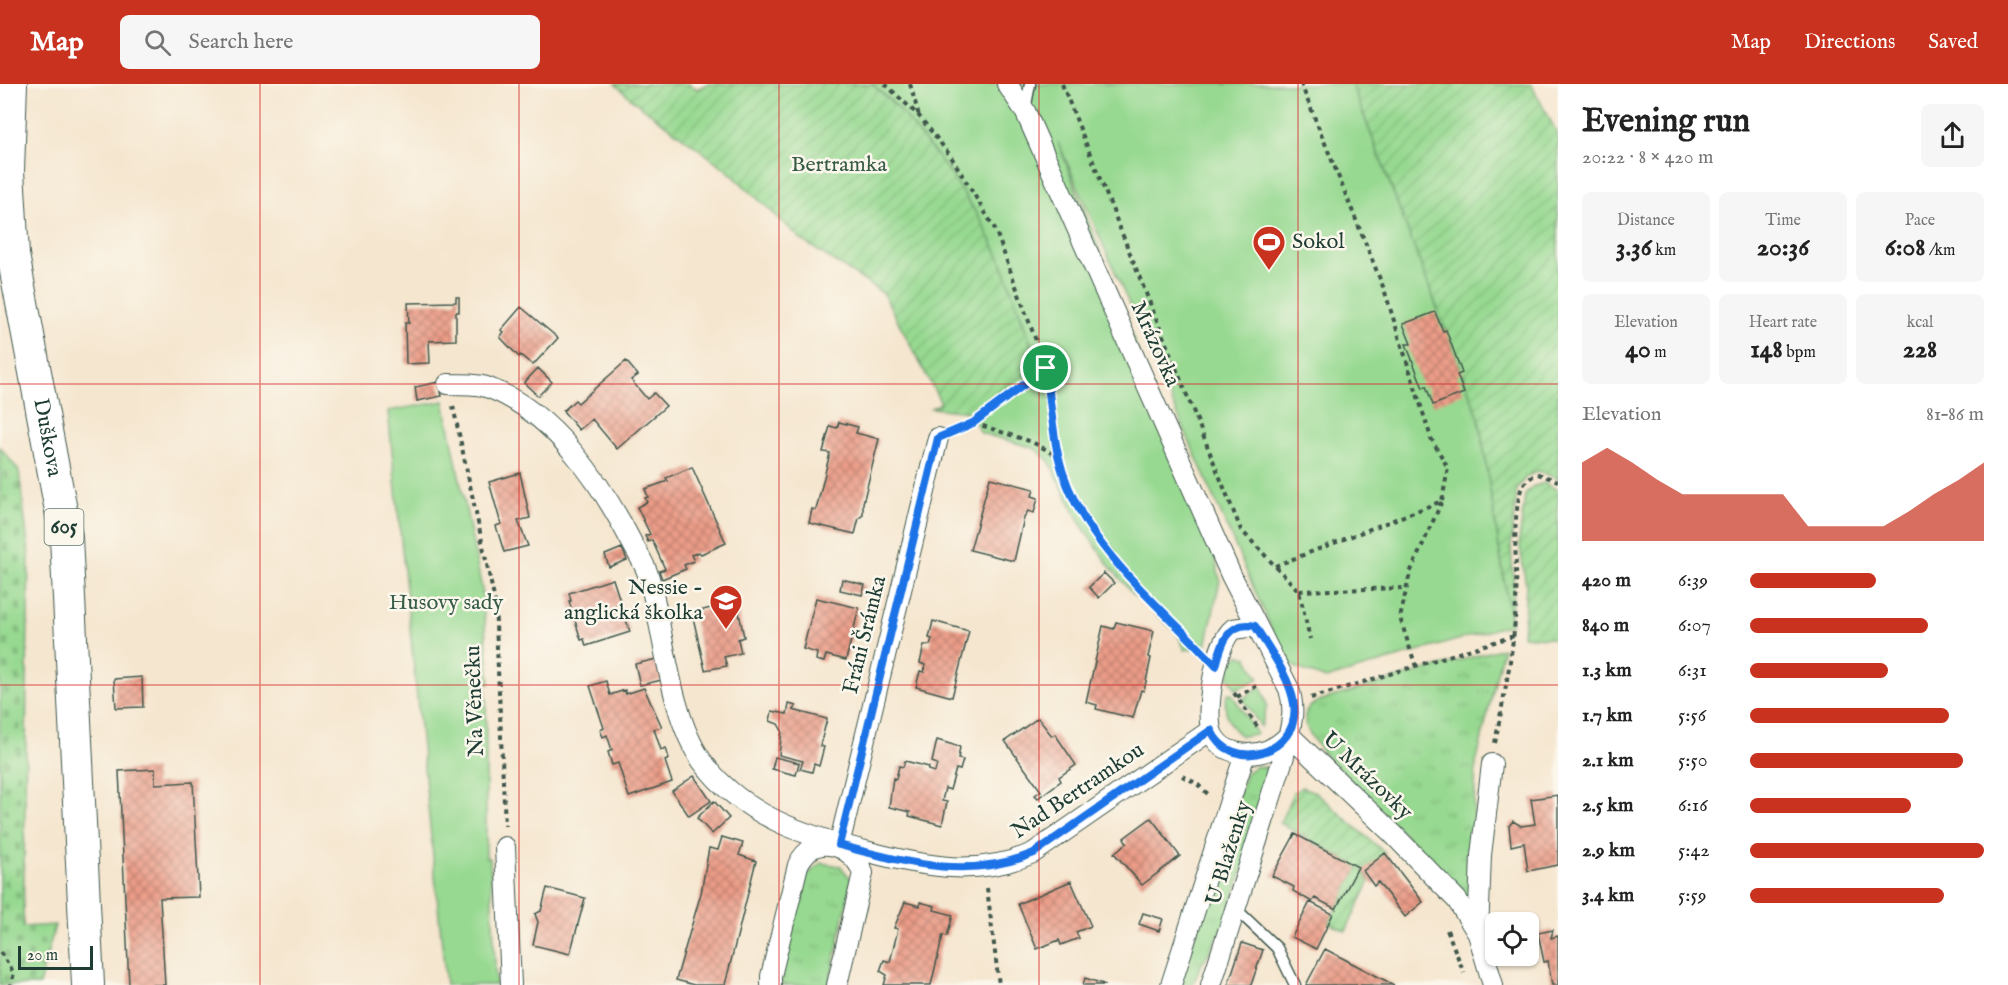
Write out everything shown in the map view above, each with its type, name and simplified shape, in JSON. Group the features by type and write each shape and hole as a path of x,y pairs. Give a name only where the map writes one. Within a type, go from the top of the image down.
{"main road":[{"name":"Duškova","path":"7,86 8,171 13,255 66,537 88,978"}],"street":[{"name":"Mrázovka","path":"1007,84 1025,111 1255,626"},
{"name":"Nad Bertramkou","path":"448,384 488,387 515,402 561,436 611,502 648,575 682,718 701,759 731,792 767,817 788,827 839,845 938,868 984,868 1034,853 1211,730"},
{"name":"Fráni Šrámka","path":"839,845 938,438"},
{"path":"1289,735 1275,748 1245,753 1223,747 1211,730 1210,708 1216,666 1221,646 1229,632 1241,626 1255,626 1279,667 1294,703"},
{"name":"U Mrázovky","path":"1294,703 1294,718 1289,735 1393,834 1457,900 1478,934 1493,985"},
{"name":"U Blaženky","path":"1211,985 1289,735"},
{"name":"U Blaženky","path":"1171,985 1245,753"},
{"name":"U Mrázovky","path":"1478,934 1481,855 1492,764"},
{"path":"771,985 771,976 802,856 816,846 839,845 856,857 863,873 837,985"},
{"path":"506,847 511,985"}],"lane":[{"path":"1025,111 1030,84"},
{"path":"1236,909 1278,948 1295,985"}],"path":[{"path":"885,84 919,116 950,155 995,229 1046,368 1058,456 1074,498 1114,562 1140,591 1174,620 1216,666"},
{"path":"910,84 919,116"},
{"path":"1062,84 1241,530 1299,591 1310,639"},
{"path":"1302,84 1384,289 1431,438 1448,468 1442,501 1410,573 1400,618 1416,667"},
{"path":"938,438 973,423 1046,368"},
{"name":"Na Věnečku","path":"448,384 495,602 506,847"},
{"path":"973,423 1032,442 1058,456"},
{"path":"1492,764 1514,636 1517,585 1513,544 1520,491 1527,481 1538,474 1558,482"},
{"path":"1275,566 1442,501"},
{"path":"1299,591 1407,588"},
{"path":"1294,703 1514,636"},
{"path":"1237,697 1260,684"},
{"path":"1232,691 1259,729"},
{"path":"1173,777 1182,776 1196,783 1207,791 1210,798"},
{"path":"984,868 999,985"},
{"path":"1444,922 1465,975"},
{"path":"0,952 14,973 11,985"}],"green space":[{"name":"Bertramka","path":"615,84 689,84 697,89 707,84 872,84 898,108 948,170 980,219 1000,258 1038,364 969,412 931,408 941,403 883,293 803,241 727,170 634,101"},
{"name":"Sokol","path":"872,84 1352,84 1479,418 1511,624 1326,679 1287,664 1058,142 1212,545 1220,580 1206,646 1185,650 1177,633 1135,596 1110,567 1080,523 1049,461 1034,448 981,433 969,412 1038,363 1000,258 980,219 948,170 898,108"},
{"path":"1352,84 1531,84 1558,135 1558,479 1538,471 1526,477 1517,489 1511,546 1514,588 1510,617 1479,418"},
{"name":"Husovy sady","path":"444,401 482,589 490,684 486,685 486,858 490,858 496,985 446,985 388,411"},
{"path":"0,447 19,471 29,554 23,927 55,925 39,985 0,985"},
{"path":"1544,483 1558,490 1558,639 1523,636 1526,585 1519,541 1525,495 1532,487"},
{"path":"1503,648 1476,763 1472,854 1473,890 1468,897 1325,755 1309,733 1305,718 1312,705 1322,700"},
{"path":"1239,655 1248,658 1259,679 1236,689 1228,676 1231,662"},
{"path":"1261,686 1267,706 1261,727 1243,699"},
{"path":"1228,693 1232,694 1257,734 1242,736 1233,728 1225,705"},
{"path":"1256,766 1268,768 1273,775 1225,925 1199,969 1193,985 1179,985 1246,773"},
{"path":"1302,787 1315,792 1385,853 1363,871 1370,881 1346,931 1329,923 1358,867 1280,823 1293,793"},
{"path":"821,863 840,866 852,880 829,985 782,985 780,977 806,876"}],"building":[{"path":"456,297 459,297 459,312 456,312 456,340 429,341 430,363 406,364 405,323 409,323 408,303 456,302"},
{"path":"521,307 558,338 533,365 520,355 519,357 500,337 504,332 501,330"},
{"path":"1435,312 1443,331 1446,330 1462,373 1457,375 1464,393 1433,405 1426,386 1423,388 1406,344 1411,344 1403,324"},
{"path":"626,361 638,375 631,380 647,399 654,393 666,406 617,449 592,419 579,430 563,411 575,400 578,403"},
{"path":"538,368 552,382 538,396 524,383"},
{"path":"439,382 442,396 417,401 415,387"},
{"path":"839,422 858,427 856,433 879,439 863,503 863,515 859,518 855,534 809,523 812,509 816,510 830,453 823,452 830,426 837,428"},
{"path":"692,467 726,543 701,554 699,552 691,555 694,561 684,565 686,569 662,579 659,571 665,569 652,540 648,542 645,536 650,534 637,507 647,502 645,489 668,481 666,478"},
{"path":"520,473 530,518 518,521 528,546 504,552 496,526 501,524 489,482"},
{"path":"990,478 1034,489 1032,496 1038,498 1034,513 1028,511 1024,518 1014,561 970,550"},
{"path":"622,548 627,560 609,567 605,555"},
{"path":"1104,573 1114,583 1099,598 1089,587"},
{"path":"613,579 630,632 586,646 584,639 581,640 569,601 571,601 569,593"},
{"path":"842,579 865,585 862,595 840,590"},
{"path":"816,598 859,608 846,660 826,655 824,662 816,660 817,653 803,649"},
{"path":"737,603 744,637 738,639 741,653 724,657 727,666 705,670 692,613"},
{"path":"933,621 969,631 952,697 916,687 920,671 924,672 925,665 920,663 924,645 930,645 932,639 929,638"},
{"path":"1116,622 1154,631 1144,691 1141,690 1133,718 1096,709 1097,705 1086,702 1103,626 1114,629"},
{"path":"657,659 662,680 640,685 635,664"},
{"path":"142,677 143,707 116,708 114,679"},
{"path":"606,681 610,695 625,690 626,694 644,688 662,727 654,729 661,750 666,748 669,759 665,761 672,782 629,797 618,763 612,765 608,752 612,750 607,735 603,737 600,730 604,728 590,686"},
{"path":"789,704 796,706 793,710 827,719 820,746 824,747 819,766 814,764 812,772 800,769 803,761 779,755 782,731 778,724 770,721 772,711 787,714"},
{"path":"1038,718 1052,736 1055,734 1076,765 1059,777 1061,781 1038,798 1035,795 1041,791 1005,741"},
{"path":"937,740 960,747 958,759 963,760 960,770 956,769 950,790 945,788 942,801 947,802 942,825 909,816 910,812 889,807 893,778 896,779 899,766 903,767 905,761 929,767 928,770 935,772 937,764 932,762"},
{"path":"775,757 799,763 796,775 772,769"},
{"path":"155,769 155,784 193,782 199,897 160,898 165,985 129,985 119,771"},
{"path":"694,776 711,801 689,816 672,791"},
{"path":"1558,795 1558,865 1528,871 1524,843 1511,846 1509,826 1513,821 1521,826 1535,824 1531,799"},
{"path":"714,801 729,818 712,834 697,818"},
{"path":"1151,818 1180,856 1142,885 1114,853 1127,843 1124,838"},
{"path":"1295,834 1358,867 1336,909 1315,898 1312,902 1293,891 1294,887 1272,876"},
{"path":"722,837 743,843 739,855 756,861 725,985 694,985 676,980 701,893 709,848 718,850"},
{"path":"1385,853 1423,902 1405,917 1378,882 1374,886 1363,871"},
{"path":"1071,881 1091,926 1076,932 1079,938 1061,945 1059,940 1037,949 1018,904"},
{"path":"547,888 585,898 570,954 533,945 538,922 535,914 541,911"},
{"path":"905,902 920,906 920,902 935,906 934,910 953,915 947,936 943,935 931,985 884,985 887,975 880,971 884,960 890,962 898,929 894,928"},
{"path":"1310,902 1333,914 1316,949 1292,937"},
{"path":"1143,913 1163,919 1159,931 1139,924"},
{"path":"1553,930 1551,938 1558,936 1558,985 1552,985 1548,961 1544,962 1539,933"},
{"path":"1242,943 1263,950 1251,985 1228,985"},
{"path":"1325,949 1394,985 1306,985"},
{"path":"1085,978 1106,985 1083,985"}],"place":[{"name":"Sokol","path":"1269,271"},
{"name":"Nessie - anglická školka","path":"726,630"}],"route":[{"path":"1046,368 1058,456 1074,498 1114,562 1140,591 1174,620 1216,666 1221,646 1229,632 1241,626 1255,626 1279,667 1294,703 1294,718 1289,735 1275,748 1253,754 1228,750 1219,744 1211,730 1034,853 1002,864 984,868 938,868 839,845 938,438 973,423 1046,368"}]}
